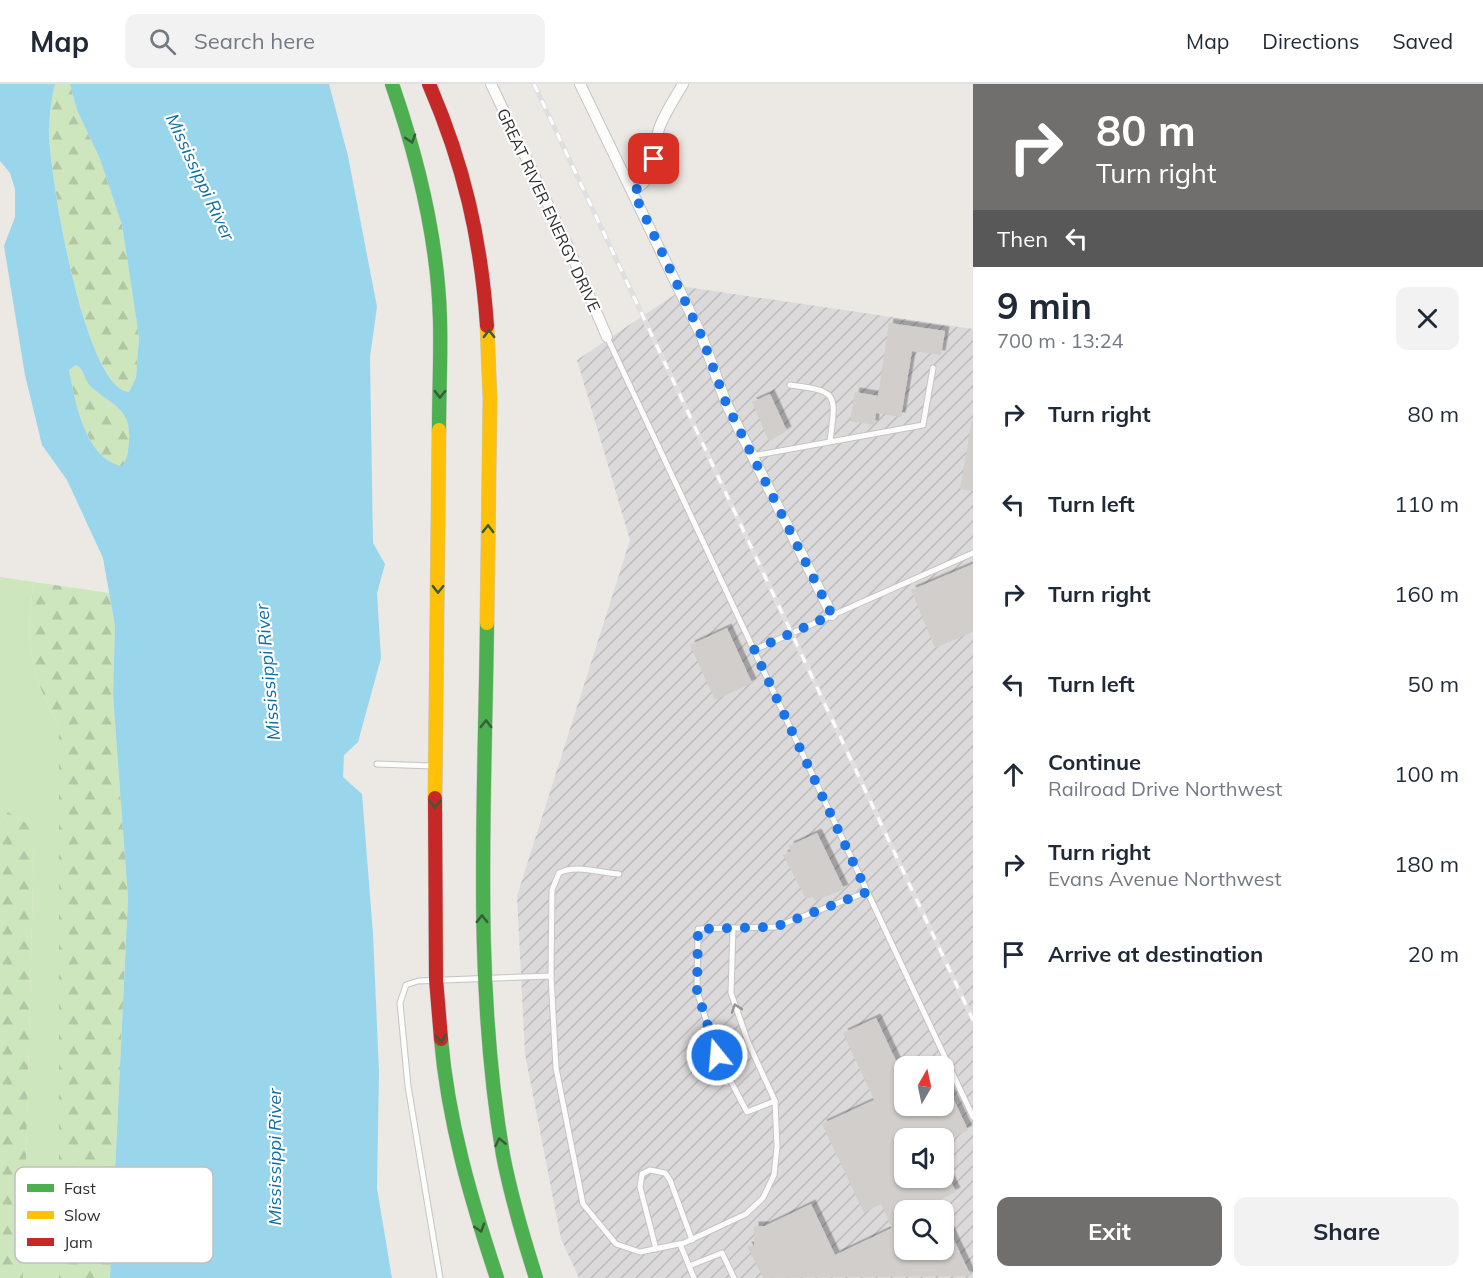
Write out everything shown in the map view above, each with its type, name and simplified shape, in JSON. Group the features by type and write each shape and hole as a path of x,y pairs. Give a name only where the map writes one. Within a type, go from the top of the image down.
{"highway":[{"path":"392,84 416,154 431,227 437,280 440,356 435,766 436,979 444,1071 454,1128 472,1203 497,1278"},
{"path":"429,84 458,155 471,200 482,253 489,324 483,977 487,1048 497,1125 510,1189 536,1278"}],"street":[{"name":"GREAT RIVER ENERGY DRIVE","path":"491,84 571,253 607,337"},
{"path":"580,84 702,337 726,403 832,615"},
{"path":"633,191 645,184 651,175 660,127 683,84"}],"lane":[{"path":"607,337 973,1117"},
{"path":"753,459 830,441 923,425 933,368"},
{"path":"790,385 824,390 831,396 834,403 830,441"},
{"path":"754,650 973,553"},
{"path":"377,764 435,766"},
{"path":"619,874 598,873 570,867 559,873 552,890 551,976 556,1068 583,1204 616,1244 640,1252 692,1240 746,1214 763,1198 774,1175 777,1147 775,1101 748,1042 731,993 734,928"},
{"path":"775,1101 747,1112 717,1055 697,991 698,929 775,927 867,892"},
{"path":"440,1278 408,1086 400,1003 406,985 436,979 551,976"},
{"path":"656,1249 640,1188 642,1174 650,1170 665,1173 670,1180 692,1240"},
{"path":"680,1244 694,1278"},
{"path":"689,1266 722,1253 734,1278"}],"shaded area":[{"path":"686,287 973,329 973,1278 579,1278 561,1239 525,1054 517,896 630,540 577,360"}],"green space":[{"path":"55,84 70,84 77,110 100,159 122,225 139,337 136,379 129,392 113,381 98,356 84,319 72,276 56,191 49,134 51,102"},
{"path":"76,365 89,385 119,408 127,421 129,440 127,457 122,467 109,461 99,452 84,426 69,370"},
{"path":"0,577 34,582 30,621 32,656 41,690 59,725 59,1167 26,1167 34,842 8,812 0,822"},
{"path":"34,582 109,593 115,626 113,695 128,898 115,1167 59,1167 59,725 41,690 32,656 31,602"},
{"path":"8,812 29,825 34,842 26,1167 15,1167 15,1263 23,1263 23,1278 0,1278 0,822"},
{"path":"23,1263 59,1263 59,1278 23,1278"},
{"path":"59,1263 111,1263 110,1278 59,1278"}],"water":[{"name":"Mississippi River","path":"0,84 55,84 49,122 51,157 72,277 98,356 113,381 129,392 136,378 139,337 122,225 100,159 77,110 70,84 329,84 348,156 377,307 370,357 373,543 385,564 377,593 381,658 358,742 344,755 343,777 362,794 373,934 379,1072 377,1188 392,1278 110,1278 111,1263 213,1263 213,1167 115,1167 128,898 113,695 115,626 103,558 67,480 42,445 25,375 4,246 15,217 15,189 10,173 0,161","holes":["76,365 83,372 91,387 119,408 127,421 129,440 127,457 122,466 109,461 99,452 84,427 69,370"]}],"building":[{"path":"889,323 945,331 941,355 912,351 901,417 876,413 874,425 850,421 855,392 878,396"},
{"path":"770,394 787,431 769,441 752,402"},
{"path":"973,420 973,491 960,489"},
{"path":"973,564 973,632 935,648 911,590"},
{"path":"727,628 752,683 715,700 690,645"},
{"path":"817,833 844,889 815,901 813,897 806,899 783,855 791,851 789,846"},
{"path":"876,1018 894,1057 894,1116 954,1116 954,1100 968,1130 954,1136 954,1128 894,1128 894,1188 954,1188 956,1192 939,1200 894,1200 894,1260 954,1260 954,1240 971,1276 763,1278 747,1246 754,1246 754,1226 765,1226 811,1204 835,1255 892,1228 881,1204 864,1213 822,1124 874,1100 843,1033"}],"railway":[{"path":"534,84 973,1020"}],"traffic: fast":[{"path":"392,84 410,141 431,230 440,320 439,430"},
{"path":"487,623 483,890 488,1023 503,1155 536,1278"},
{"path":"441,1039 449,1100 462,1160 497,1278"}],"traffic: slow":[{"path":"487,326 490,398 487,623"},
{"path":"435,798 439,430"}],"traffic: jam":[{"path":"429,84 452,144 469,203 480,263 487,326"},
{"path":"435,798 436,979 441,1039"}],"route":[{"path":"654,159 651,175 645,184 633,191 702,337 726,403 832,615 754,650 867,892 775,927 698,929 697,991 717,1055"}]}
